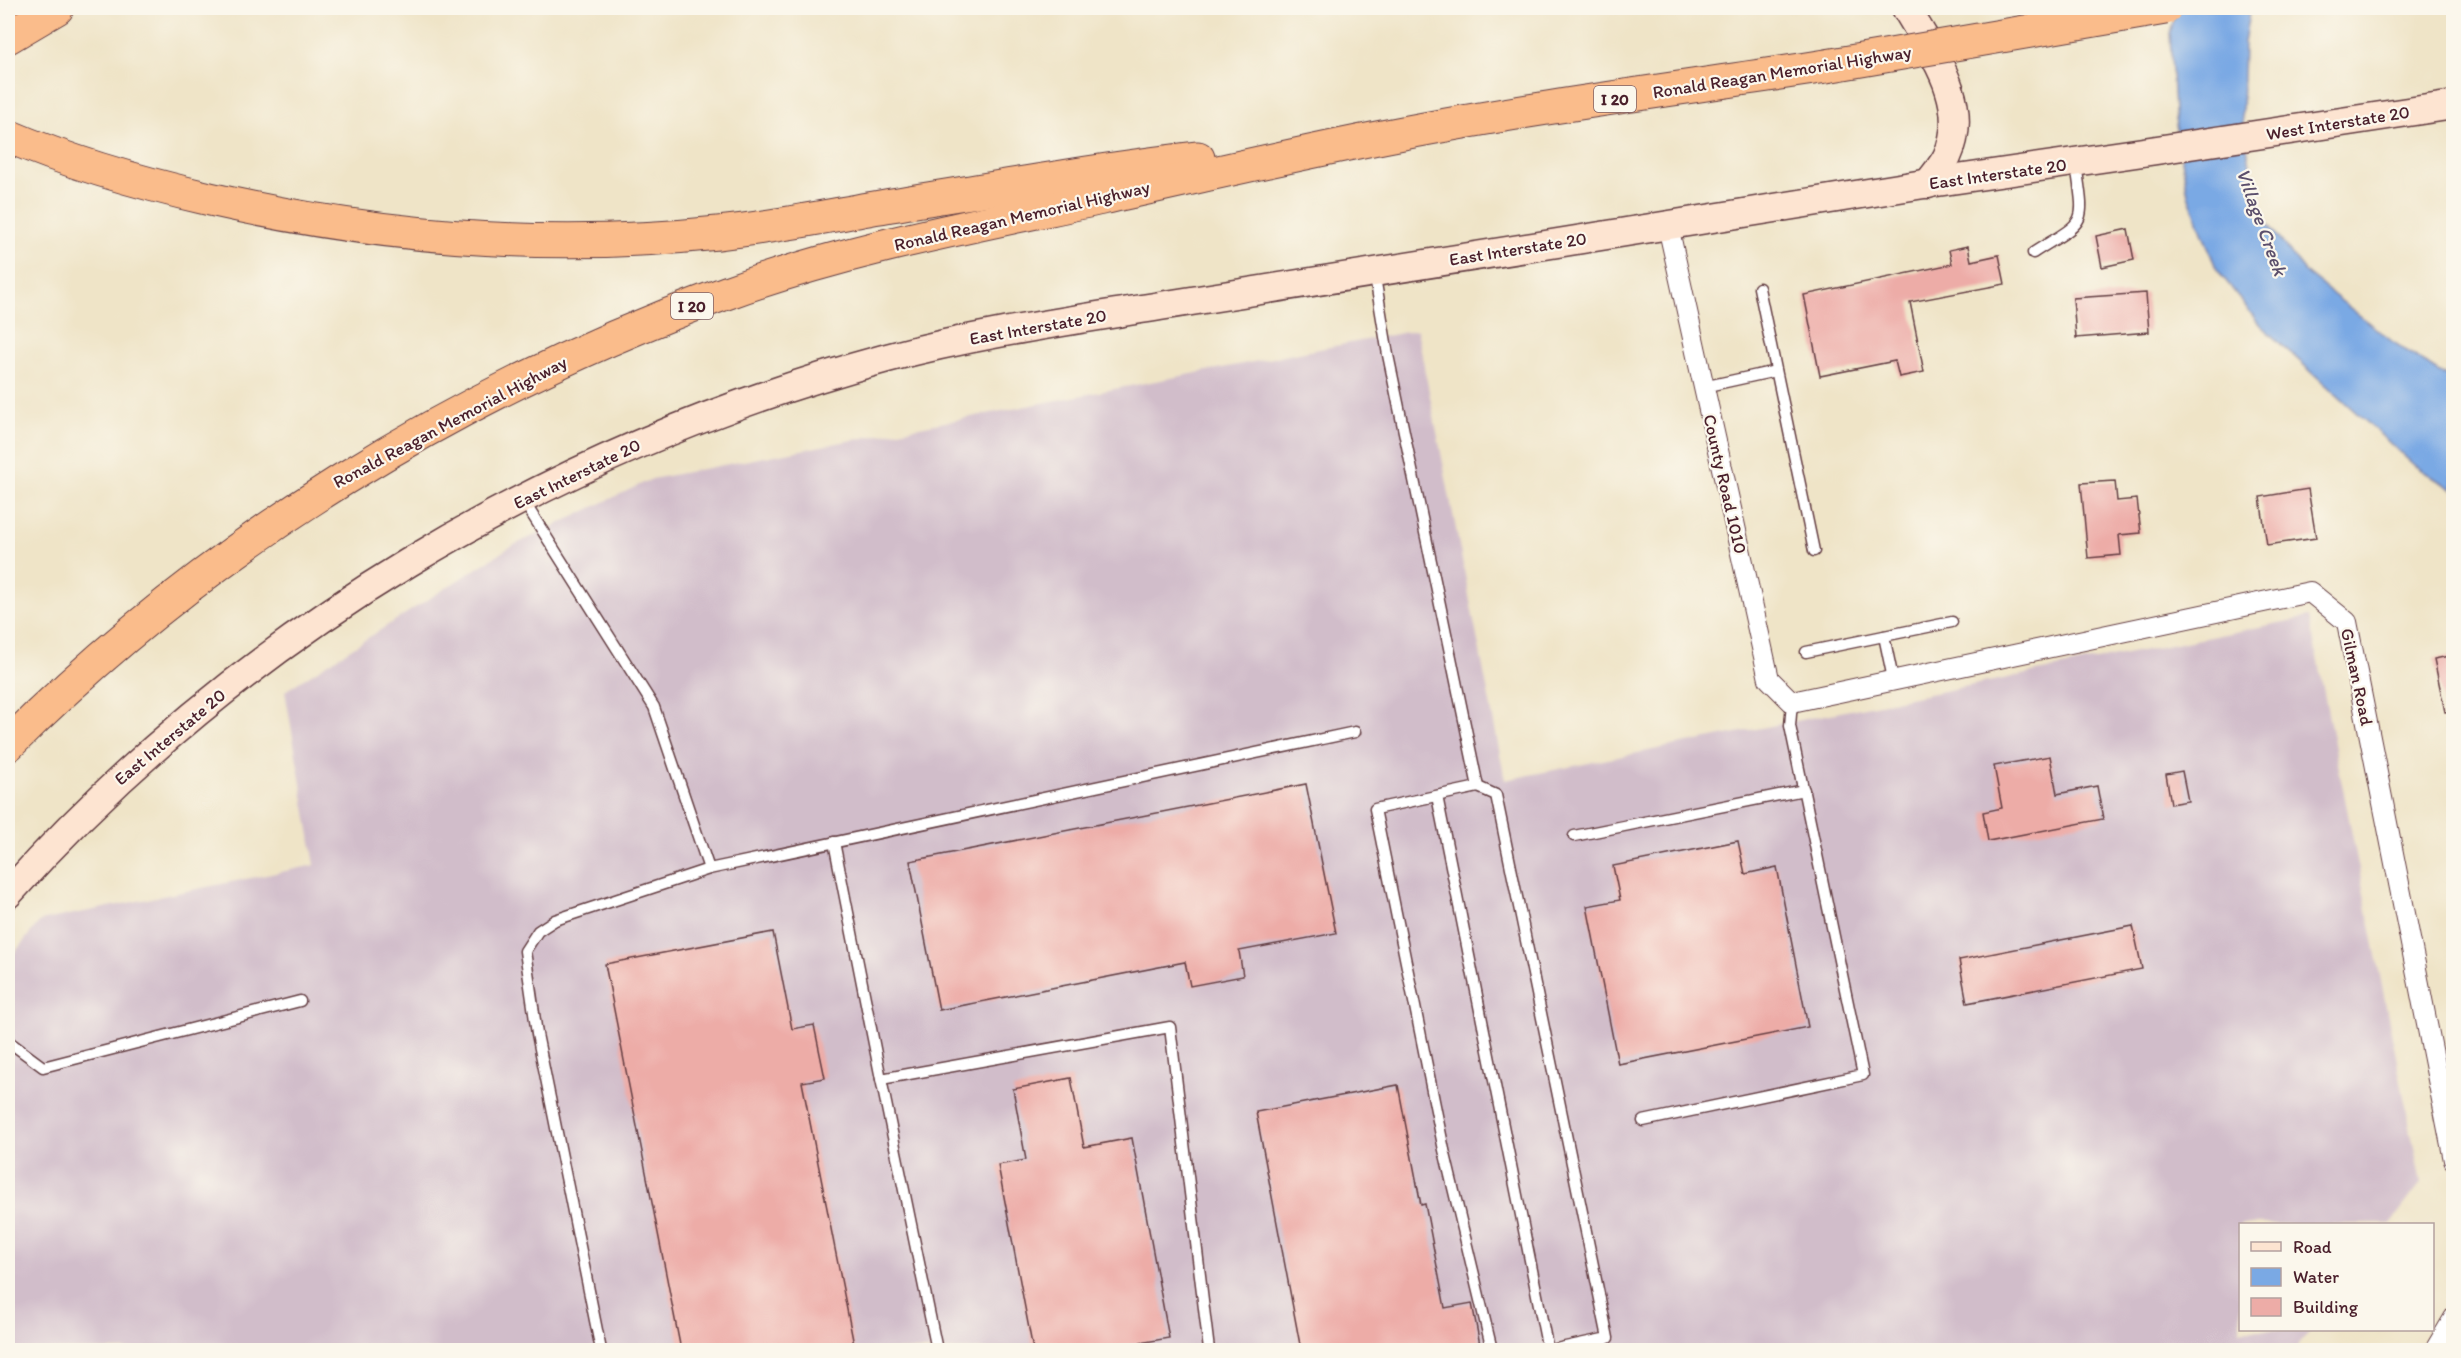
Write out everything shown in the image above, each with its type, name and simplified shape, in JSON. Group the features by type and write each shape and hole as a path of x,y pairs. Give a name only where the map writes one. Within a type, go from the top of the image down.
{"highway":[{"path":"8,37 57,8"},
{"name":"Ronald Reagan Memorial Highway","path":"8,745 69,687 162,608 326,489 531,375 609,339 727,292 789,272 881,248 1405,133 1826,66 2165,8"},
{"path":"8,136 108,173 243,206 403,233 480,240 645,239 718,233 1118,167 1405,133"}],"main road":[{"path":"1906,8 1946,77 1954,100 1956,122 1947,157 1928,184"},
{"name":"West Interstate 20","path":"2223,141 2454,105"},
{"name":"East Interstate 20","path":"8,894 70,826 132,766 208,703 350,599 420,554 607,457 712,414 804,382 890,357 1061,323 1928,184 2223,141"}],"street":[{"name":"County Road 1010","path":"1668,226 1769,679 1792,702"},
{"name":"Gilman Road","path":"1792,702 1822,693 2310,592 2348,622 2454,1160"},
{"path":"2435,1350 2454,1318"}],"lane":[{"path":"2033,253 2077,225 2083,213 2084,163"},
{"path":"1374,271 1388,355 1478,787"},
{"path":"1759,288 1814,551"},
{"path":"1703,387 1776,371"},
{"path":"522,500 654,707 709,868"},
{"path":"1806,652 1952,622"},
{"path":"1884,636 1893,679"},
{"path":"1643,1121 1863,1075 1790,726 1792,702"},
{"path":"601,1350 537,1034 525,951 538,932 555,920 709,868 1355,732"},
{"path":"1437,796 1549,1350 1608,1338 1496,795 1478,787 1375,809 1444,1150 1491,1350"},
{"path":"1574,836 1804,790"},
{"path":"834,843 937,1350"},
{"path":"8,1041 43,1067 300,1001"},
{"path":"882,1079 1170,1027 1209,1350"}],"shaded area":[{"path":"1417,330 1505,780 2309,617 2421,1183 2391,1223 2239,1223 2239,1331 2310,1331 2295,1350 8,1350 8,961 40,921 315,865 285,691 510,547 652,479"}],"water":[{"name":"Village Creek","path":"2177,8 2250,8 2244,42 2242,114 2252,178 2264,219 2306,273 2393,342 2453,381 2453,490 2415,466 2260,325 2216,268 2188,195 2174,113 2170,33"}],"building":[{"path":"2128,229 2134,260 2102,267 2096,236"},
{"path":"1968,246 1971,261 1999,255 2005,284 1910,302 1924,372 1899,377 1895,361 1820,376 1804,295 1952,264 1949,250"},
{"path":"2146,293 2149,332 2076,338 2073,298"},
{"path":"2115,481 2117,501 2137,499 2141,533 2119,535 2121,555 2088,558 2081,483"},
{"path":"2308,489 2316,538 2267,545 2260,497"},
{"path":"2454,655 2454,711 2445,712 2434,659"},
{"path":"2050,756 2057,794 2097,786 2103,819 1988,841 1983,812 2002,808 1994,766"},
{"path":"2182,771 2188,801 2171,804 2166,774"},
{"path":"1306,784 1336,933 1239,951 1243,976 1190,986 1185,962 939,1010 910,861"},
{"path":"1738,841 1745,874 1777,867 1808,1027 1618,1064 1587,906 1620,900 1613,866"},
{"path":"2133,926 2142,969 1967,1003 1959,960"},
{"path":"773,932 792,1029 814,1025 825,1078 802,1082 855,1350 681,1350 605,964"},
{"path":"1071,1078 1084,1147 1132,1138 1169,1338 1099,1350 1033,1350 998,1165 1026,1160 1013,1089"},
{"path":"1398,1085 1421,1205 1425,1204 1445,1308 1472,1303 1481,1350 1301,1350 1256,1112"}]}
